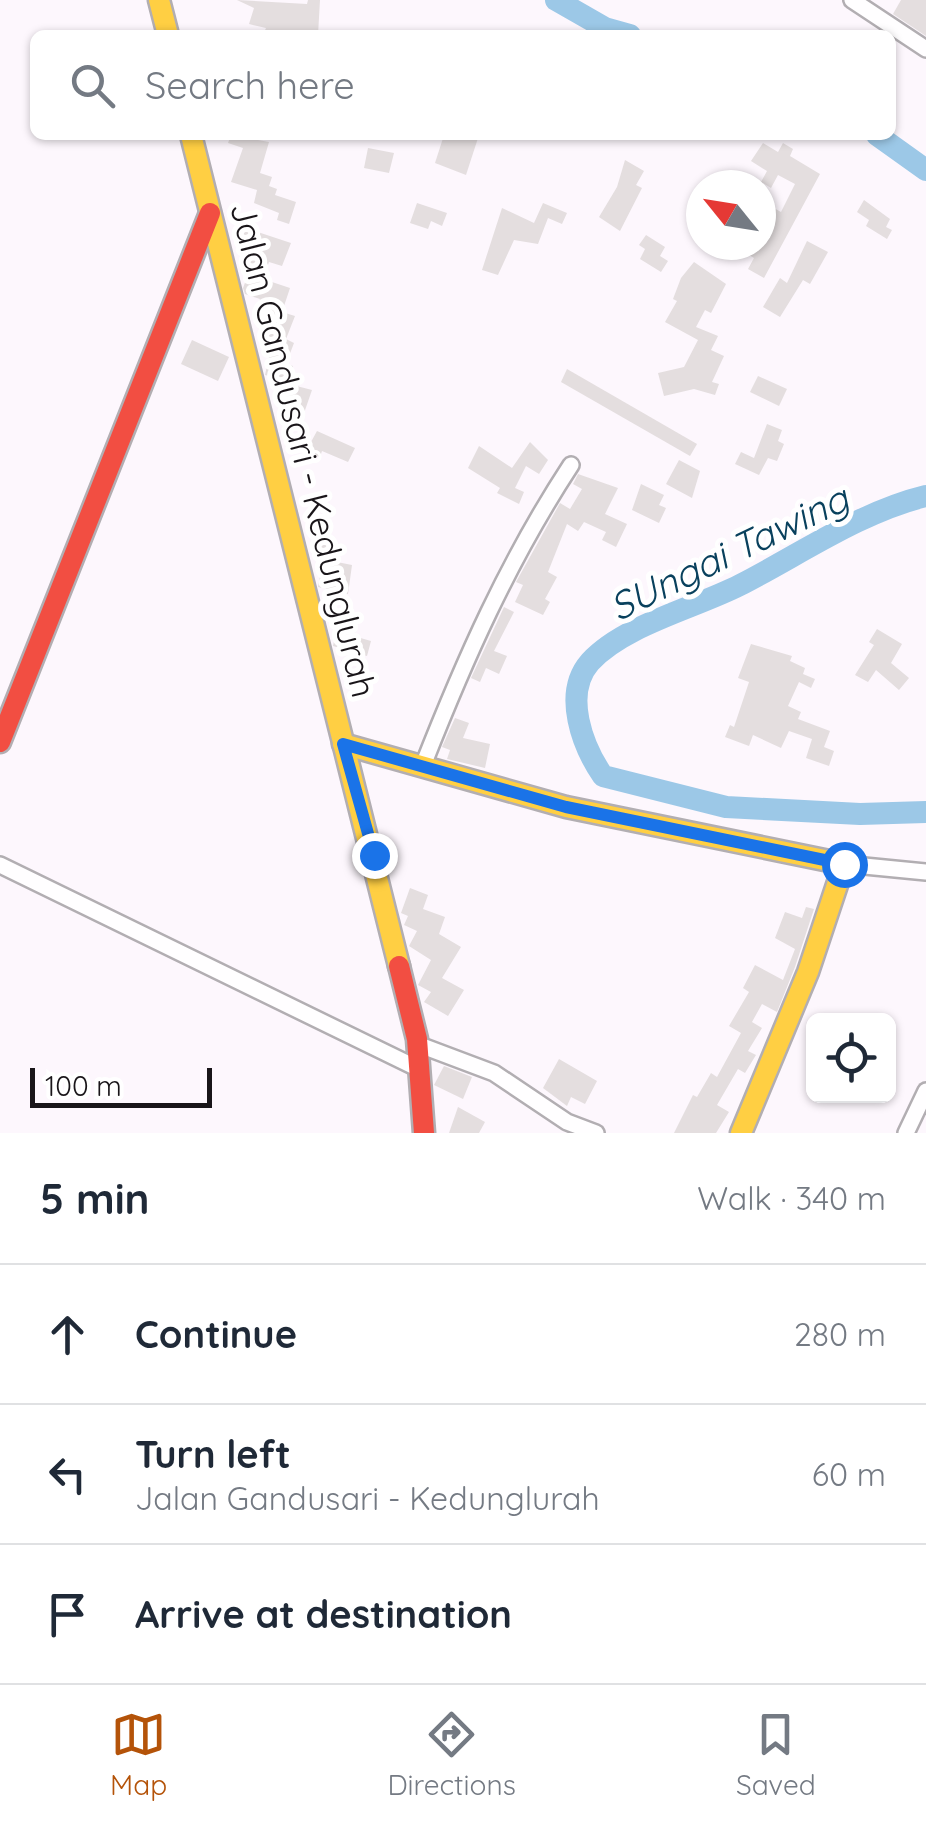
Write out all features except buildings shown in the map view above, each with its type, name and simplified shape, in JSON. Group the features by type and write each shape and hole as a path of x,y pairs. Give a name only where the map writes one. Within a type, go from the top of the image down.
{"street":[{"path":"159,0 167,30"},
{"path":"852,0 926,49"},
{"name":"Jalan Gandusari - Kedunglurah","path":"192,140 417,1044 424,1133"},
{"path":"0,742 210,213"},
{"path":"422,768 481,622 527,532 571,465"},
{"path":"343,744 566,807 844,864 926,872"},
{"path":"741,1133 808,972 844,864"},
{"path":"0,865 419,1069"},
{"path":"417,1044 494,1072 567,1122 596,1133"},
{"path":"906,1133 926,1091"}],"waterway":[{"name":"SUngai Tawing","path":"556,0 612,30"},
{"name":"SUngai Tawing","path":"884,140 926,170"},
{"name":"SUngai Tawing","path":"926,496 877,512 740,585 621,638 590,662 577,689 578,720 603,776 726,807 860,814 926,812"}],"traffic: slow":[{"path":"159,0 167,30"},
{"path":"192,140 399,966"},
{"path":"343,744 566,807 844,864 808,972 741,1133"}],"traffic: jam":[{"path":"0,742 210,213"},
{"path":"399,966 417,1039 424,1133"}],"route":[{"path":"374,855 343,744 566,807 844,864"}]}
